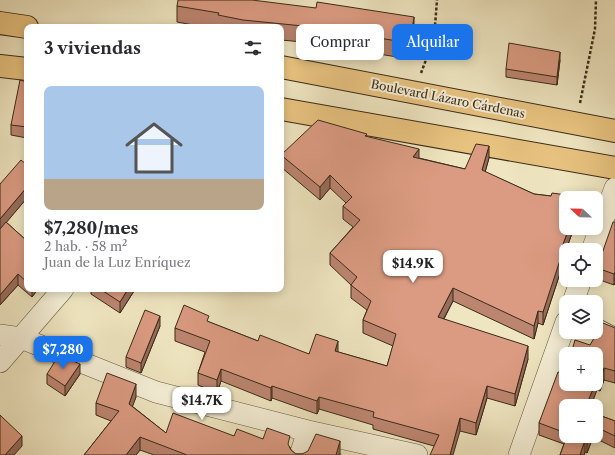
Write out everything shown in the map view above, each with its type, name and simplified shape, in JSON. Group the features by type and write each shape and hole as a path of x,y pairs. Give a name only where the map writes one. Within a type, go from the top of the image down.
{"main road":[{"path":"0,24 24,28"},
{"path":"0,66 24,69"},
{"name":"Boulevard Lázaro Cárdenas","path":"284,68 615,131"},
{"path":"284,110 615,168"}],"street":[{"path":"596,243 610,221 615,188"},
{"path":"0,362 60,292"},
{"path":"0,335 20,338 156,392 308,431 417,455"},
{"path":"519,455 560,339"},
{"path":"300,455 308,431"}],"lane":[{"path":"603,327 615,333"}],"path":[{"path":"414,93 434,39 437,0"},
{"path":"576,123 595,29 596,0"}],"building":[{"path":"178,0 252,0 316,8 317,2 414,17 413,24 392,24 392,40 384,39 384,24 296,24 296,25 243,20 218,15 219,13 177,6"},
{"path":"509,43 560,52 557,77 506,69"},
{"path":"20,80 24,81 24,127 11,125"},
{"path":"318,120 367,134 365,136 419,149 413,157 465,169 476,144 489,146 482,170 534,194 551,196 552,193 559,194 559,235 566,235 563,243 559,243 559,263 543,312 538,311 534,326 453,288 438,317 528,346 515,394 487,386 476,423 460,418 450,455 430,455 439,435 373,417 374,412 319,397 317,401 272,386 271,388 221,369 217,380 198,373 210,341 175,328 184,305 209,316 207,321 258,341 260,335 309,354 316,334 338,341 335,351 387,366 396,334 363,320 371,301 351,285 357,277 330,253 360,220 343,206 352,197 330,175 320,187 284,157 284,152"},
{"path":"21,160 24,162 24,191 0,219 0,184"},
{"path":"6,222 24,238 24,279 18,274 0,295 0,229"},
{"path":"613,222 615,222 614,274 603,270 603,251"},
{"path":"105,292 126,292 120,302"},
{"path":"145,310 160,316 141,363 126,357"},
{"path":"603,323 615,328 615,371 604,368 603,371 603,347 573,347 575,340 590,345 594,339 603,339"},
{"path":"59,355 80,364 65,386 47,374"},
{"path":"558,372 559,391 592,391 589,399 559,399 559,430 539,423"},
{"path":"107,373 136,384 129,404 166,433 173,413 234,436 237,429 263,439 267,428 290,436 288,444 291,450 296,454 302,454 308,451 316,434 340,441 336,455 187,455 140,437 126,455 84,455 119,411 96,403"},
{"path":"0,415 22,436 5,455 0,455"},
{"path":"603,417 615,421 615,436 603,430"},
{"path":"564,443 584,443 580,455 560,455"}]}
